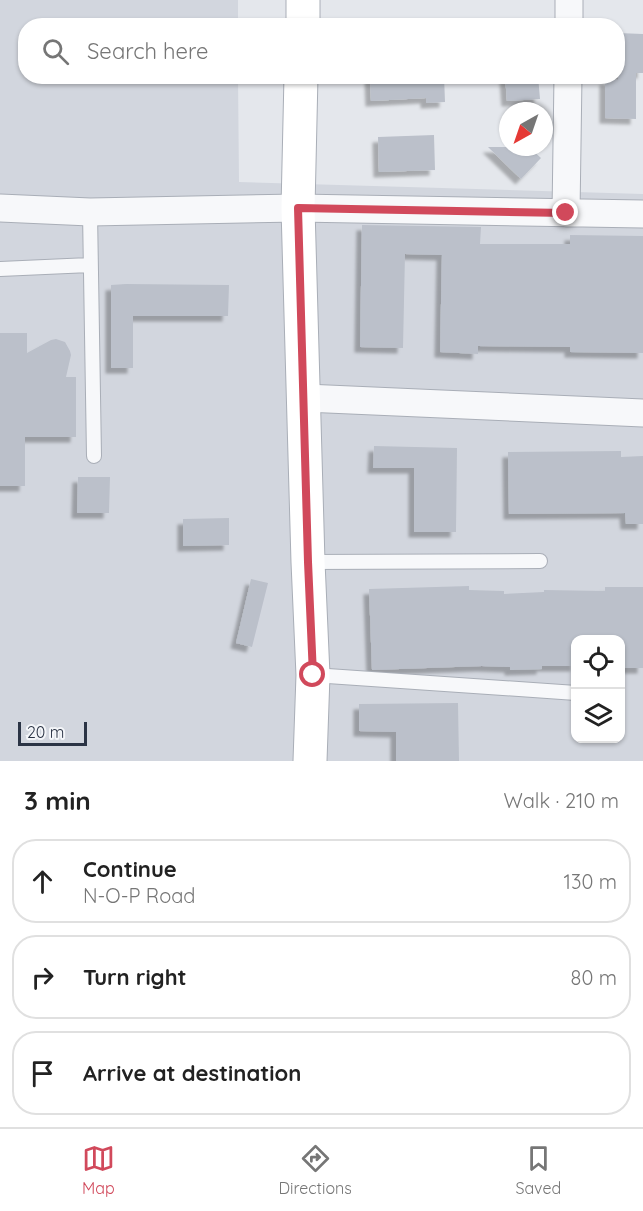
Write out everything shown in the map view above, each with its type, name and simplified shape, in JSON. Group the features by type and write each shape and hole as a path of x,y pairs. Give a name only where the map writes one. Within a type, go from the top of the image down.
{"street":[{"path":"303,0 303,18"},
{"path":"569,0 569,18"},
{"path":"302,84 298,208 313,675 310,761"},
{"path":"566,213 568,84"},
{"path":"0,208 90,212 298,208 643,214"},
{"path":"305,398 643,413"}],"lane":[{"path":"90,212 94,456"},
{"path":"0,269 90,265"},
{"path":"308,562 540,561"},
{"path":"313,675 571,693"}],"shaded area":[{"path":"0,0 238,0 238,18 18,18 18,84 238,84 239,182 643,194 643,761 0,761"}],"building":[{"path":"625,33 643,34 643,73 636,73 636,119 605,118 605,84 625,84"},
{"path":"370,84 444,84 445,102 426,103 426,98 371,101"},
{"path":"506,84 539,84 540,99 507,101"},
{"path":"434,135 435,170 379,172 378,137"},
{"path":"488,147 499,147 499,156 539,156 541,158 521,179"},
{"path":"362,225 481,227 480,244 570,244 570,235 643,236 643,353 570,352 570,347 478,346 478,354 440,352 442,255 405,254 403,348 360,347"},
{"path":"111,285 229,285 228,316 133,316 133,368 111,368"},
{"path":"0,333 27,333 27,353 51,340 65,342 71,355 66,377 76,377 76,437 25,437 25,486 0,486"},
{"path":"374,446 457,448 456,532 414,532 414,468 373,468"},
{"path":"621,451 621,457 643,456 643,524 626,524 625,513 509,514 508,452"},
{"path":"78,477 110,477 109,513 77,513"},
{"path":"229,518 229,545 183,546 183,519"},
{"path":"251,579 268,583 252,647 236,643"},
{"path":"469,586 469,590 504,591 504,594 544,592 544,590 605,591 605,587 643,587 643,668 625,668 625,635 571,635 571,666 542,666 542,669 510,670 510,667 482,666 372,670 369,589"},
{"path":"458,703 459,761 396,761 396,732 359,731 359,704"}],"route":[{"path":"313,675 298,208 566,213"}]}
